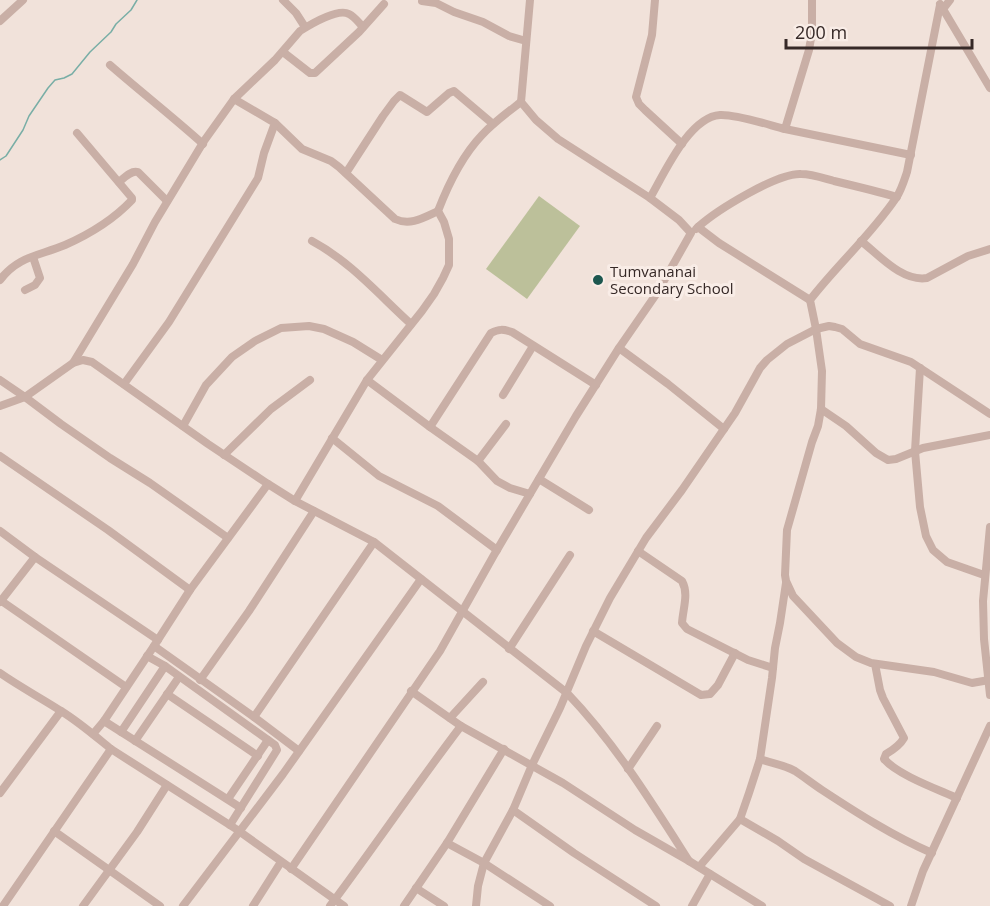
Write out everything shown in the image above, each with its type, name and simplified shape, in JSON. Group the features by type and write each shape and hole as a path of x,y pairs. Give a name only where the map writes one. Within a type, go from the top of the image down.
{"street":[{"path":"8,0 16,7"},
{"path":"0,21 23,0"},
{"path":"283,0 296,13 305,27"},
{"path":"530,0 521,102 536,120 558,139 650,198 692,233"},
{"path":"655,0 652,34 636,97 639,104 682,144"},
{"path":"785,129 810,50 812,0"},
{"path":"941,4 950,0"},
{"path":"422,1 436,3 483,22 509,36 526,41"},
{"path":"282,52 310,73 315,73 384,4"},
{"path":"941,4 990,88"},
{"path":"810,300 897,197 911,155 941,4"},
{"path":"73,363 133,264 167,201 234,99 305,27 342,11 350,14 363,27"},
{"path":"110,65 203,144"},
{"path":"346,173 382,116 400,95 427,112 453,91 493,124"},
{"path":"234,99 275,123 302,149 331,161 391,216 400,221 413,222 438,211 474,144 493,124 521,102"},
{"path":"650,198 682,144 699,124 721,115 911,155"},
{"path":"124,384 169,322 258,178 275,123"},
{"path":"0,280 15,264 65,245 98,228 131,201 132,198 77,133"},
{"path":"119,182 132,172 138,172 167,201"},
{"path":"291,869 440,651 539,479 619,348 657,293 692,233 731,203 794,175 807,175 897,197"},
{"path":"295,501 367,380 434,294 449,265 449,239 438,211"},
{"path":"698,227 719,243 810,300 822,371 818,426 787,530 786,581 760,759 740,819 699,867"},
{"path":"861,241 900,272 920,279 927,278 968,256 990,249"},
{"path":"312,242 356,271 411,324"},
{"path":"25,290 35,285 40,278 33,257"},
{"path":"183,426 206,385 226,363 242,350 281,328 309,326 324,329 353,342 382,360"},
{"path":"476,906 484,864 513,810 593,631 619,582 638,551 740,406 760,368 767,360 788,344 816,329 829,326 842,329 860,344 920,368 990,414"},
{"path":"430,428 491,333 502,329 596,385"},
{"path":"503,395 533,346"},
{"path":"619,348 724,429"},
{"path":"0,406 25,397 73,363 83,360 92,362 268,484 314,512 374,542 567,693 586,712 647,794 689,861"},
{"path":"920,368 915,451 920,507 926,536 929,544 947,562 984,575"},
{"path":"0,380 228,538"},
{"path":"224,455 271,409 310,380"},
{"path":"367,380 478,461 505,486 530,494"},
{"path":"821,409 846,426 884,459 892,460 923,448 990,435"},
{"path":"478,461 506,424"},
{"path":"332,438 379,476 438,506 497,550"},
{"path":"0,456 190,590"},
{"path":"539,479 589,510"},
{"path":"93,734 104,721 190,590 268,484"},
{"path":"200,680 249,611 314,512"},
{"path":"990,527 984,575 987,586 984,639 990,695"},
{"path":"0,531 156,643 200,680 299,751"},
{"path":"254,717 374,542"},
{"path":"638,551 682,581 686,594 682,620 684,627 735,653 773,668"},
{"path":"509,649 570,555"},
{"path":"35,557 0,600 126,687"},
{"path":"183,906 299,751 421,579"},
{"path":"786,581 793,596 837,643 855,657 875,664 934,672 975,684 989,684"},
{"path":"593,631 701,695 710,694 718,685 735,653"},
{"path":"147,656 165,666 275,745 276,754 230,825"},
{"path":"875,664 883,698 903,738 900,744 886,754 884,759 902,772 957,798"},
{"path":"121,732 165,666"},
{"path":"1,676 61,711 111,749 240,832 333,903 344,906"},
{"path":"135,741 179,677"},
{"path":"450,718 483,682"},
{"path":"411,691 461,726 532,765 762,906"},
{"path":"167,694 258,756"},
{"path":"0,793 61,711"},
{"path":"104,721 241,808"},
{"path":"333,903 461,726"},
{"path":"628,769 657,726"},
{"path":"911,906 923,871 990,726"},
{"path":"228,799 268,740"},
{"path":"3,906 111,749"},
{"path":"404,906 447,843 504,749"},
{"path":"760,759 795,771 902,839 932,853"},
{"path":"83,906 110,871 167,785"},
{"path":"513,810 656,906"},
{"path":"740,819 804,859 890,906"},
{"path":"54,831 160,906"},
{"path":"447,843 550,906"},
{"path":"252,906 281,862"},
{"path":"692,906 710,874"},
{"path":"416,888 444,906"}],"green space":[{"path":"539,196 580,226 527,299 486,269"}],"waterway":[{"path":"0,160 6,156 48,88 55,80 72,74 131,10 137,0"}],"place":[{"name":"Tumvananai Secondary School","path":"598,280"}]}
